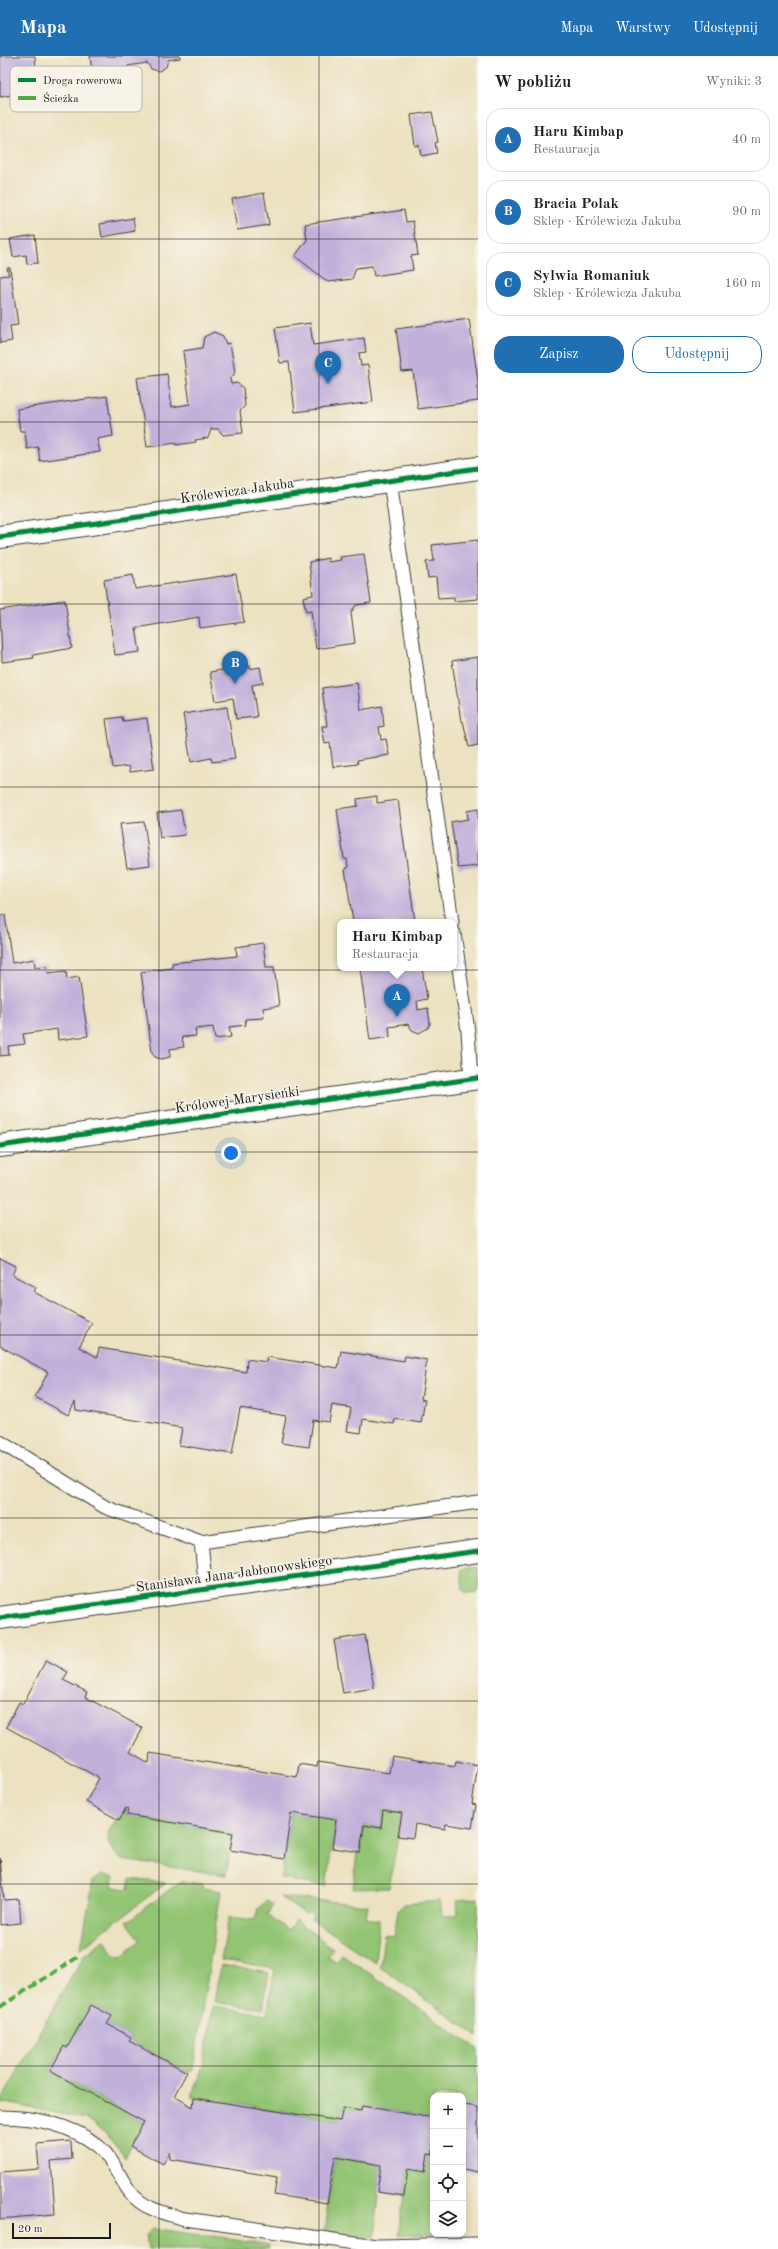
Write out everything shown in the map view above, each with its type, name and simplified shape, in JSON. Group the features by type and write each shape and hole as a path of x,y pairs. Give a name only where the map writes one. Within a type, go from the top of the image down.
{"street":[{"name":"Królewicza Jakuba","path":"0,537 478,468"},
{"name":"Królowej Marysieńki","path":"0,1146 475,1079"},
{"name":"Stanisława Jana Jabłonowskiego","path":"0,1618 475,1551"}],"lane":[{"path":"390,481 452,919"},
{"path":"457,954 475,1079"},
{"path":"0,1442 105,1507 201,1542 478,1502"},
{"path":"201,1542 206,1590"},
{"path":"0,2117 21,2117 47,2122 72,2131 98,2146 116,2168 132,2194 156,2210 185,2219 377,2246 478,2244"}],"green space":[{"path":"478,1567 478,1592 467,1593 463,1590 461,1569"},
{"path":"126,1808 128,1809 127,1815 233,1833 226,1875 122,1860 112,1850 108,1841 108,1836 113,1825 117,1819 119,1820"},
{"path":"383,1810 402,1813 389,1888 353,1889 357,1852 360,1852 364,1825 381,1828"},
{"path":"291,1813 336,1820 326,1886 281,1879"},
{"path":"102,1875 114,1877 113,1887 128,1889 130,1879 166,1883 81,1948 93,1881"},
{"path":"181,1881 203,1884 203,1888 221,1891 193,2069 187,2072 129,2041 131,2037 107,2024 111,2016 91,2005 67,2048 63,2047 50,2071 144,2122 125,2157 104,2132 86,2119 0,2102 84,1955 104,1940 115,1954 120,1956 138,1943 140,1939 127,1922"},
{"path":"280,1897 368,1905 366,1918 379,1920 375,1963 311,1919 313,1916 309,1912 306,1915"},
{"path":"478,1898 478,2037 380,1967 384,1935 394,1936 398,1910 404,1904 440,1901 442,1916 458,1915 457,1900"},
{"path":"267,1901 273,1905 267,1915 288,1930 295,1920 333,1948 327,1956 336,1962 342,1954 478,2049 478,2107 466,2105 466,2093 430,2093 430,2117 362,2106 361,2111 343,2108 340,2121 192,2096 204,2063 213,2006 267,2014 275,1969 221,1960 229,1917 255,1920 258,1908"},
{"path":"221,1965 269,1973 263,2009 215,2002"},
{"path":"428,2154 430,2154 430,2234 398,2236 408,2169 425,2172"},
{"path":"335,2157 381,2165 377,2192 379,2196 374,2237 324,2231"},
{"path":"152,2228 269,2245 268,2249 148,2249 146,2234"}],"building":[{"path":"0,56 35,56 36,66 10,66 10,95 0,97"},
{"path":"90,56 180,56 180,58 168,60 166,67 159,71 151,69 147,63 128,66 91,66"},
{"path":"432,112 438,142 435,143 437,153 421,156 419,145 415,146 411,115"},
{"path":"264,193 269,225 237,230 232,199"},
{"path":"404,210 406,222 413,221 418,255 411,256 413,270 374,276 372,266 356,268 352,279 328,282 295,256 307,240 305,224"},
{"path":"133,218 135,231 102,237 100,224"},
{"path":"35,235 38,263 27,264 26,255 13,257 10,239"},
{"path":"7,268 10,268 18,325 10,326 12,341 0,343 0,276 9,275"},
{"path":"469,319 478,381 478,401 418,409 413,371 402,372 396,329"},
{"path":"310,323 313,345 364,338 366,352 359,353 361,366 368,365 373,402 295,412 289,362 280,363 275,328"},
{"path":"214,332 223,336 226,344 230,343 235,372 233,376 230,377 231,384 237,383 243,388 245,406 240,411 243,433 223,435 218,429 211,429 208,438 195,440 196,442 147,447 137,378 167,374 172,407 190,404 183,351 202,348 204,337"},
{"path":"107,396 113,436 97,439 100,452 40,461 38,447 27,449 25,431 20,431 17,409"},
{"path":"478,540 478,599 454,601 454,597 438,598 436,577 428,578 426,562 434,561 432,545"},
{"path":"364,554 371,603 356,605 351,613 355,643 316,649 311,611 306,612 303,597 313,595 309,562 328,558 328,562 341,560 340,557"},
{"path":"236,574 244,622 200,628 199,617 136,628 140,652 115,655 104,580 133,575 135,589"},
{"path":"65,600 72,648 33,655 34,658 2,662 0,610"},
{"path":"478,657 478,745 469,747 463,721 461,721 452,661"},
{"path":"250,666 250,669 260,667 263,683 252,685 257,717 236,719 233,698 215,701 210,672"},
{"path":"357,683 361,710 382,706 384,726 379,727 381,740 386,739 389,755 357,760 358,764 333,767 330,743 325,744 322,726 327,726 322,688"},
{"path":"227,707 235,759 212,762 211,758 191,762 183,714"},
{"path":"122,717 123,721 147,718 154,769 130,772 129,766 113,768 106,719"},
{"path":"377,796 377,803 398,800 415,919 353,919 345,869 348,868 347,859 344,859 337,809 358,806 357,799"},
{"path":"478,809 478,866 458,868 451,822 468,819 467,811"},
{"path":"181,810 185,835 160,838 157,813"},
{"path":"144,822 150,865 127,868 120,824"},
{"path":"0,915 5,915 12,963 34,959 35,967 47,966 48,973 66,971 67,979 79,977 88,1036 58,1040 57,1029 23,1034 25,1044 8,1046 9,1055 0,1056"},
{"path":"263,943 266,967 274,967 279,1006 263,1008 264,1018 245,1019 246,1025 229,1027 231,1037 215,1039 213,1027 195,1029 196,1036 182,1037 184,1047 170,1049 170,1057 161,1059 155,1057 152,1052 141,972 172,968 172,963 237,956 236,947"},
{"path":"360,971 422,971 427,999 417,1001 418,1010 428,1008 430,1024 428,1028 419,1033 412,1030 408,1024 389,1027 390,1037 370,1040"},
{"path":"0,1258 16,1266 12,1275 36,1287 34,1292 92,1323 79,1347 97,1357 99,1348 246,1372 247,1359 266,1362 267,1357 338,1368 341,1351 404,1361 405,1356 427,1360 421,1399 425,1400 421,1423 395,1419 394,1424 363,1419 361,1433 347,1431 351,1408 332,1405 329,1422 313,1420 309,1447 281,1443 286,1416 240,1408 232,1454 179,1445 182,1428 76,1410 75,1402 68,1415 35,1397 48,1372 0,1346"},
{"path":"365,1635 374,1688 343,1693 334,1640"},
{"path":"46,1660 68,1672 63,1680 87,1692 85,1697 143,1728 130,1752 149,1763 150,1753 297,1777 299,1764 317,1767 318,1762 389,1773 392,1756 455,1766 456,1761 478,1765 472,1804 476,1805 472,1828 446,1824 445,1829 415,1824 413,1838 398,1836 402,1813 383,1810 381,1828 364,1825 360,1852 332,1848 336,1820 291,1813 284,1859 230,1850 233,1833 127,1815 128,1809 126,1808 119,1820 86,1802 99,1778 6,1727 19,1702 23,1704"},
{"path":"0,1858 4,1900 19,1899 21,1923 0,1925"},
{"path":"91,2005 112,2016 107,2024 131,2037 129,2041 187,2072 174,2096 193,2107 194,2098 340,2121 343,2108 361,2111 362,2106 430,2117 430,2154 428,2154 425,2172 408,2169 404,2196 377,2192 381,2165 335,2157 327,2203 274,2195 277,2177 170,2159 170,2152 163,2164 130,2146 144,2122 50,2071 64,2046 67,2048"},
{"path":"466,2105 478,2107 478,2172 466,2170"},
{"path":"71,2141 72,2159 51,2161 55,2214 0,2219 0,2172 39,2169 37,2144"}],"marked path":[{"path":"0,2007 78,1957"}],"cycle path":[{"path":"0,537 478,468"},
{"path":"0,1146 478,1078"},
{"path":"0,1618 478,1551"}],"place":[{"name":"Sylwia Romaniuk","path":"328,384"},
{"name":"Bracia Polak","path":"235,684"},
{"name":"Haru Kimbap","path":"397,1017"}]}
